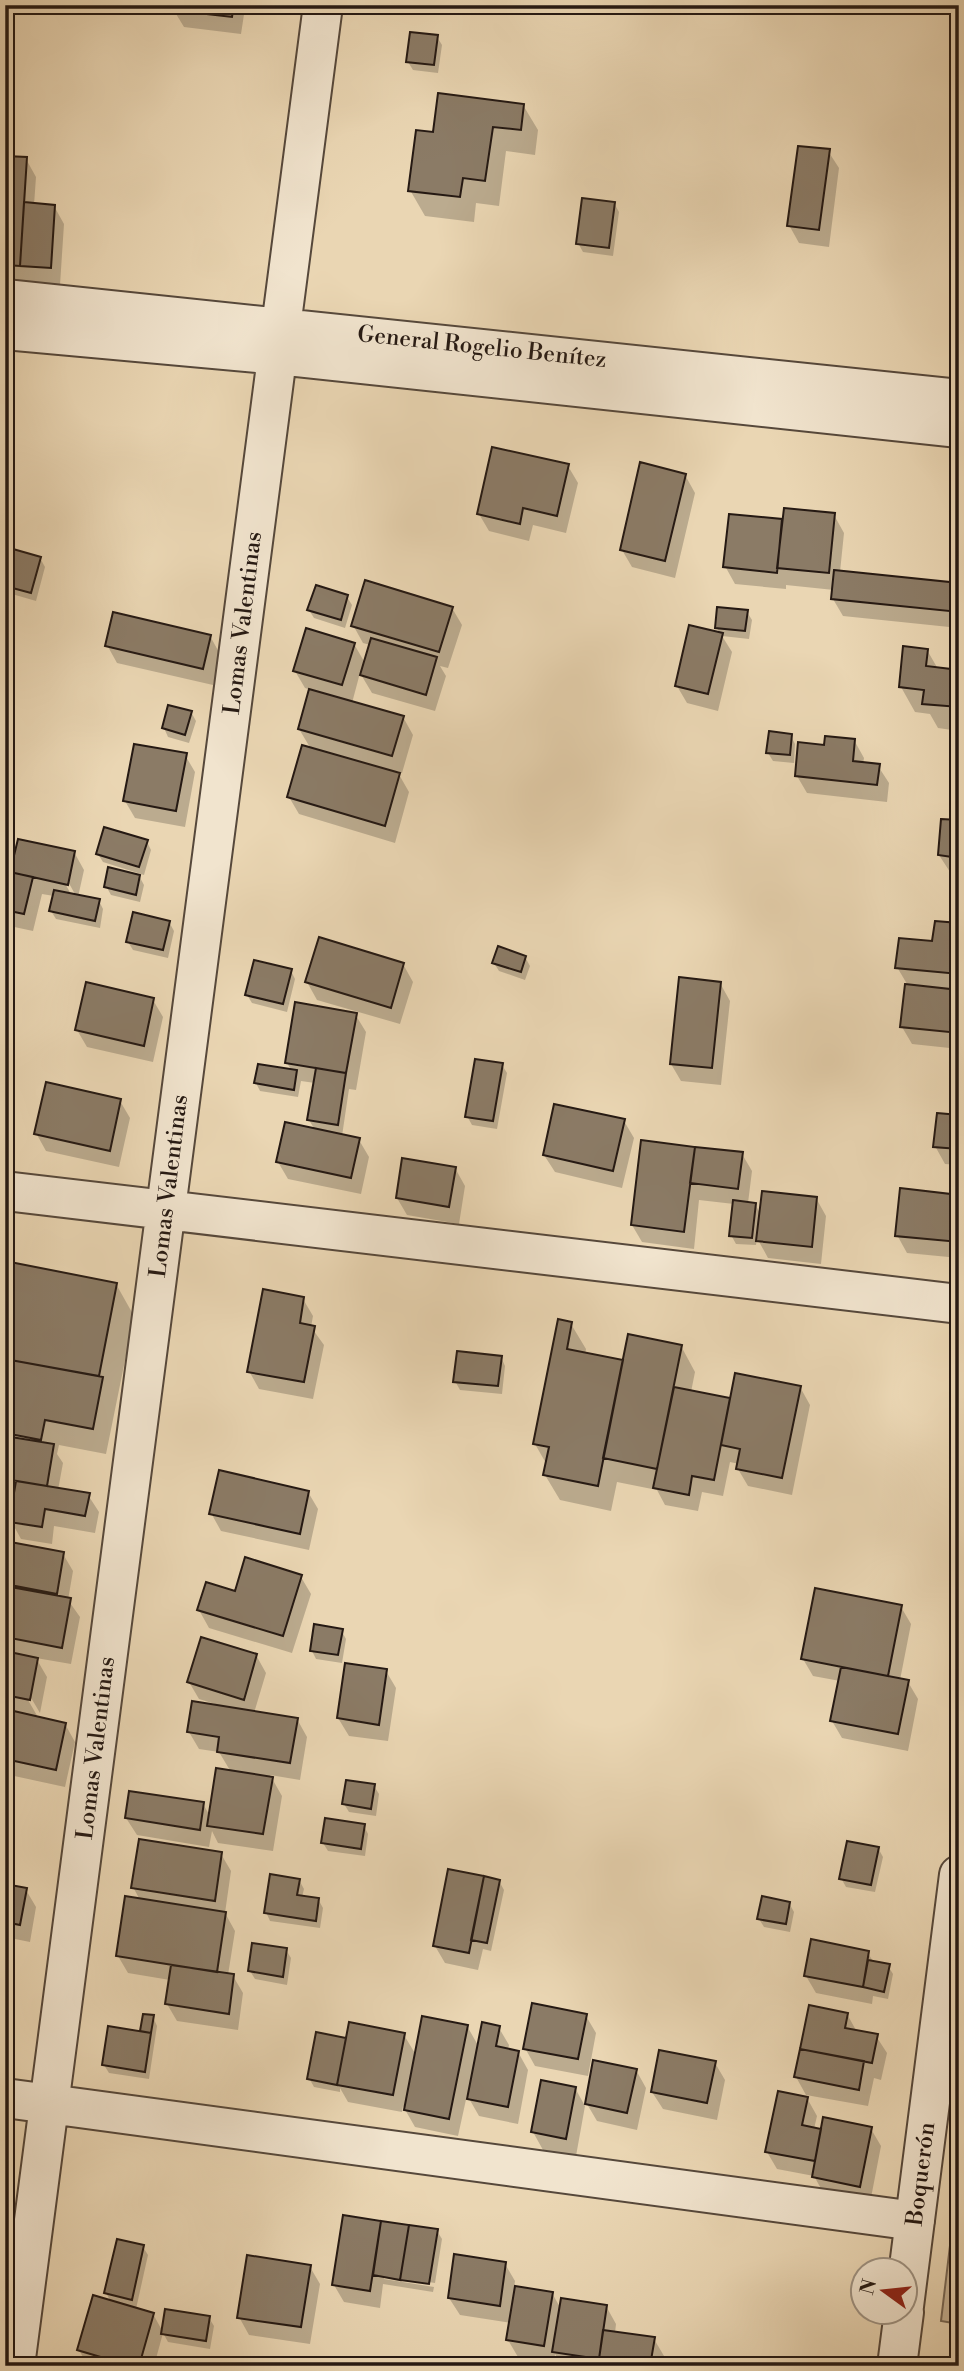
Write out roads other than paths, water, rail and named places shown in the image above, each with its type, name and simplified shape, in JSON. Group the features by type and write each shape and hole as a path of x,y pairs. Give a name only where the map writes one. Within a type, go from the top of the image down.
{"street":[{"name":"Lomas Valentinas","path":"15,2366 323,5"},
{"name":"General Rogelio Benítez","path":"5,299 279,340 959,428"},
{"name":"General Rogelio Benítez","path":"5,330 279,340 959,398"},
{"path":"5,1191 959,1304"},
{"name":"Boquerón","path":"911,2256 959,1875"},
{"path":"5,2098 915,2221"},
{"path":"897,2366 902,2326"}]}
